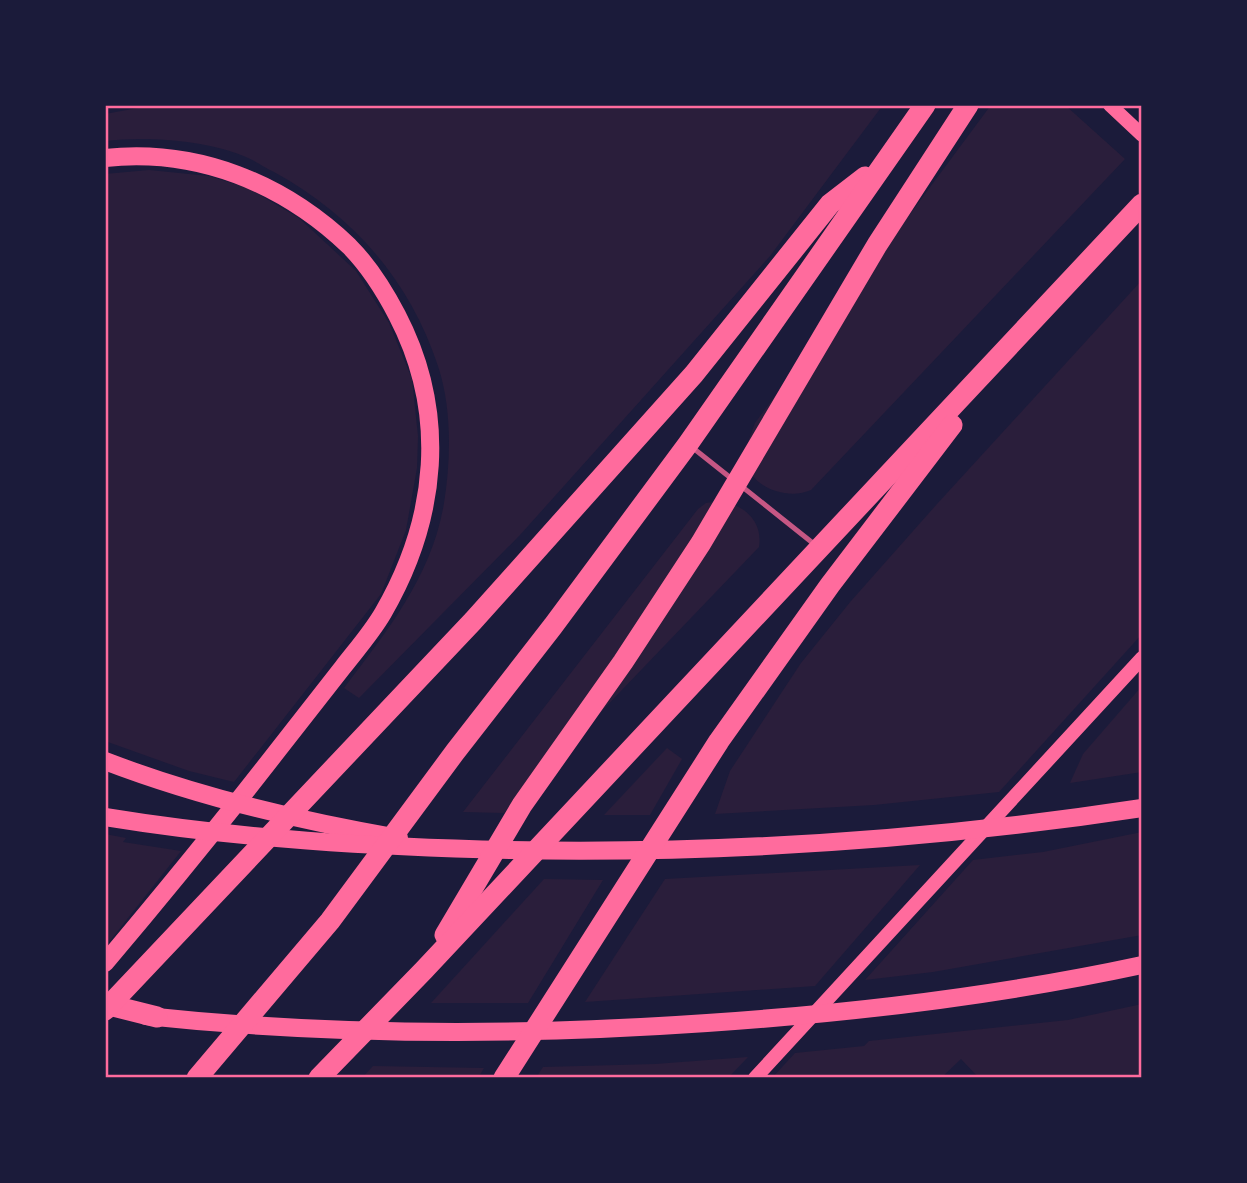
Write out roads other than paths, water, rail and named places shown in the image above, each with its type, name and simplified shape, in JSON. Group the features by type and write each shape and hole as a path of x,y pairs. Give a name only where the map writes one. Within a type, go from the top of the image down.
{"highway":[{"path":"197,1078 330,921 688,444 925,105"},
{"path":"425,970 522,805 623,662 701,543 877,245 968,105"},
{"path":"105,1010 491,601 694,374 830,204 883,162"},
{"path":"319,1078 425,970 1142,204"},
{"path":"505,1078 671,814 761,681 899,493 1076,275"},
{"path":"105,1004 157,1017"}],"main road":[{"path":"1110,105 1142,135"},
{"path":"105,158 172,159 227,170 277,192 327,226 352,249 370,272 410,339 424,385 430,432 430,477 421,526 406,569 382,614 242,797 105,963"},
{"path":"755,1078 1142,658"},
{"path":"105,761 175,785 311,820 465,849"},
{"path":"105,817 237,836 296,841 465,849 637,850 754,847 951,834 1142,808"},
{"path":"105,1010 230,1023 355,1030 532,1032 705,1024 900,1006 1027,989 1142,965"}],"lane":[{"path":"688,444 819,548"}]}
